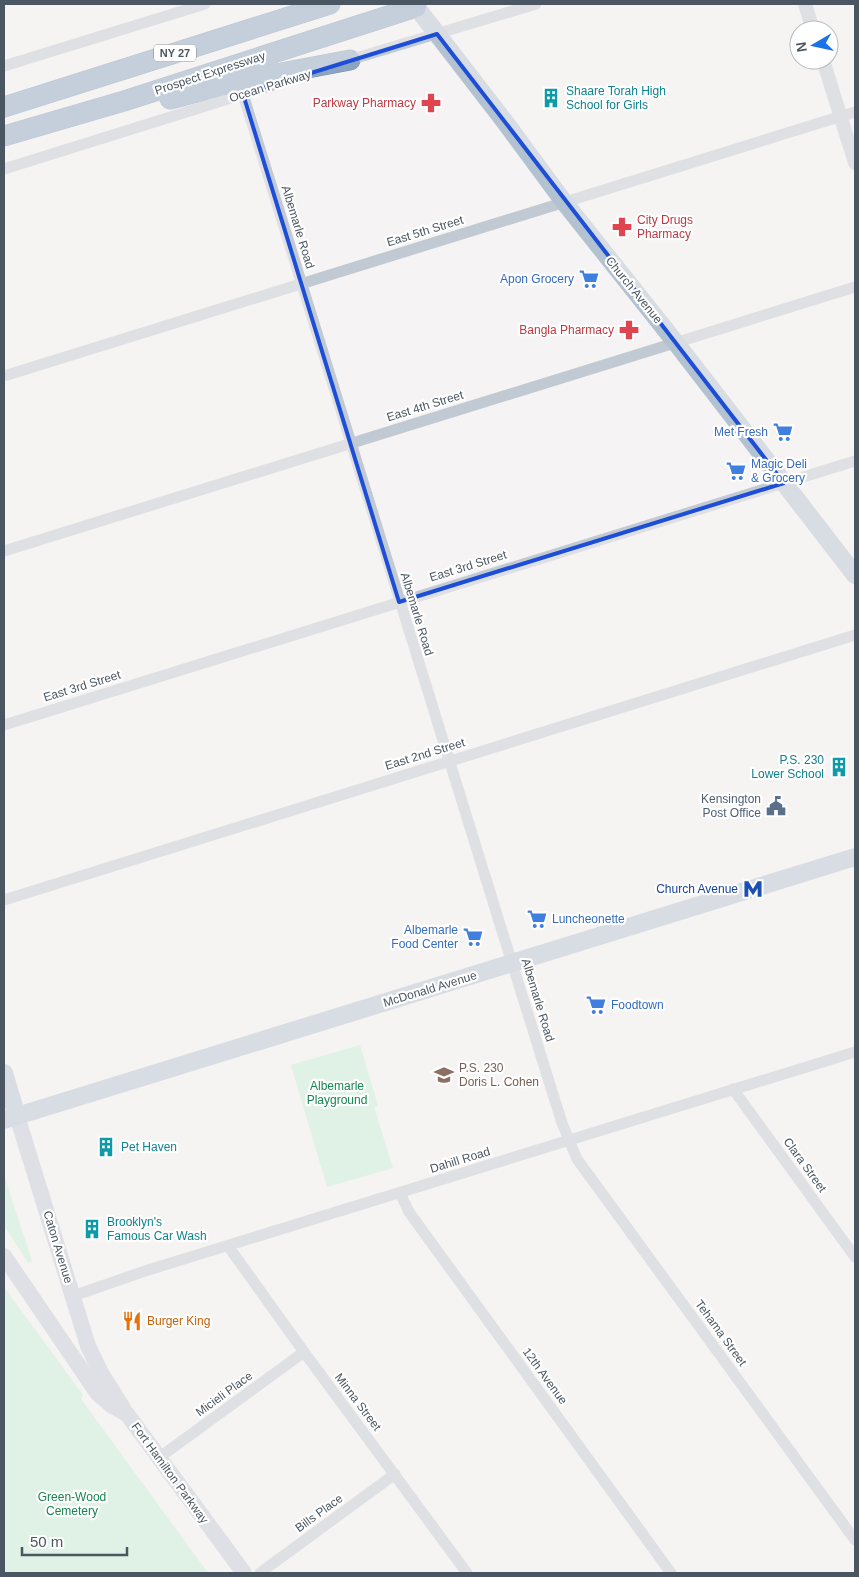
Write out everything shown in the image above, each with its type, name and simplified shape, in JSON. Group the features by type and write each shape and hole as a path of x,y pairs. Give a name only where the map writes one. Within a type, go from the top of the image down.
{"highway":[{"name":"NY 27","path":"4,106 330,4"},
{"name":"Prospect Expressway","path":"4,136 124,101 418,5"},
{"path":"124,101 155,103 239,81 350,60"}],"main road":[{"name":"Church Avenue","path":"418,5 437,34 564,202 676,342 855,575"},
{"name":"McDonald Avenue","path":"10,1118 855,857"},
{"name":"Caton Avenue","path":"4,1073 10,1118 73,1296 88,1346 127,1414"},
{"name":"Fort Hamilton Parkway","path":"4,1256 98,1394 111,1405 127,1414 244,1573"}],"street":[{"path":"4,66 205,4"},
{"name":"Ocean Parkway","path":"4,169 308,75 350,60 536,4"},
{"path":"805,4 810,20"},
{"path":"826,70 855,163"},
{"name":"Albemarle Road","path":"242,94 399,602 562,1123 569,1140"},
{"name":"East 5th Street","path":"4,376 855,112"},
{"name":"East 4th Street","path":"4,551 855,287"},
{"name":"East 3rd Street","path":"4,725 855,461"},
{"name":"East 2nd Street","path":"4,900 855,635"},
{"name":"Dahill Road","path":"73,1296 228,1246 855,1052"},
{"name":"Clara Street","path":"733,1089 855,1257"},
{"name":"Tehama Street","path":"569,1140 577,1159 855,1540"},
{"name":"12th Avenue","path":"400,1193 410,1212 671,1573"},
{"name":"Minna Street","path":"228,1246 467,1573"},
{"name":"Micieli Place","path":"160,1457 304,1352"},
{"name":"Bills Place","path":"260,1573 395,1474"}],"highlighted area":[{"path":"437,34 784,483 399,602 243,94"}],"green space":[{"name":"Albemarle Playground","path":"360,1045 378,1106 374,1107 393,1168 327,1187 291,1065"},
{"path":"4,1175 32,1261 28,1263 4,1225"},
{"name":"Green-Wood Cemetery","path":"4,1287 83,1395 81,1399 208,1573 4,1573"}],"place":[{"name":"Shaare Torah High School for Girls","path":"551,98"},
{"name":"Parkway Pharmacy","path":"431,103"},
{"name":"City Drugs Pharmacy","path":"622,227"},
{"name":"Apon Grocery","path":"589,279"},
{"name":"Bangla Pharmacy","path":"629,330"},
{"name":"Met Fresh","path":"783,432"},
{"name":"Magic Deli & Grocery","path":"736,471"},
{"name":"P.S. 230 Lower School","path":"839,767"},
{"name":"Kensington Post Office","path":"776,806"},
{"name":"Church Avenue","path":"753,889"},
{"name":"Luncheonette","path":"537,919"},
{"name":"Albemarle Food Center","path":"473,937"},
{"name":"Foodtown","path":"596,1005"},
{"name":"P.S. 230 Doris L. Cohen","path":"444,1075"},
{"name":"Pet Haven","path":"106,1147"},
{"name":"Brooklyn's Famous Car Wash","path":"92,1229"},
{"name":"Burger King","path":"132,1321"}]}
